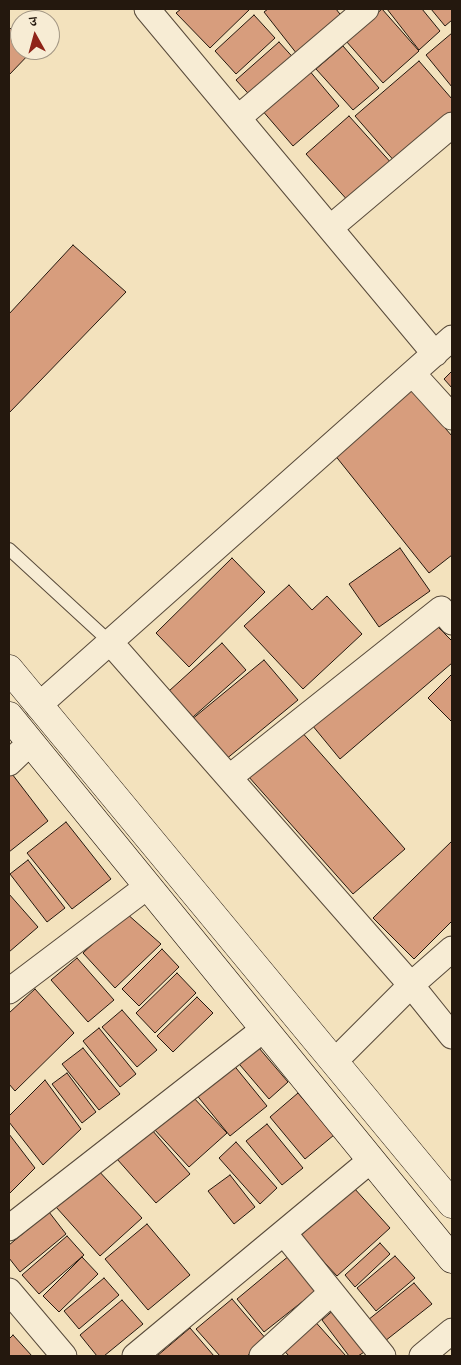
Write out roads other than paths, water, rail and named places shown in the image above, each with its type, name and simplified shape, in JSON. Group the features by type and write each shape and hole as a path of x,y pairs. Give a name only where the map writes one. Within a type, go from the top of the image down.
{"street":[{"path":"238,118 366,9"},
{"path":"38,706 444,346 330,228 238,118 157,12"},
{"path":"330,228 452,125"},
{"path":"413,374 452,417"},
{"path":"230,777 449,610"},
{"path":"110,642 411,985 452,1036"},
{"path":"9,669 452,1204"},
{"path":"9,716 452,1259"},
{"path":"9,763 30,742"},
{"path":"9,991 148,886"},
{"path":"334,1062 411,985 452,949"},
{"path":"9,1228 264,1029"},
{"path":"135,1356 371,1160"},
{"path":"284,1233 383,1356"},
{"path":"262,1356 331,1293"},
{"path":"13,1306 64,1356"},
{"path":"422,1356 452,1331"}],"lane":[{"path":"9,550 110,642"}]}
